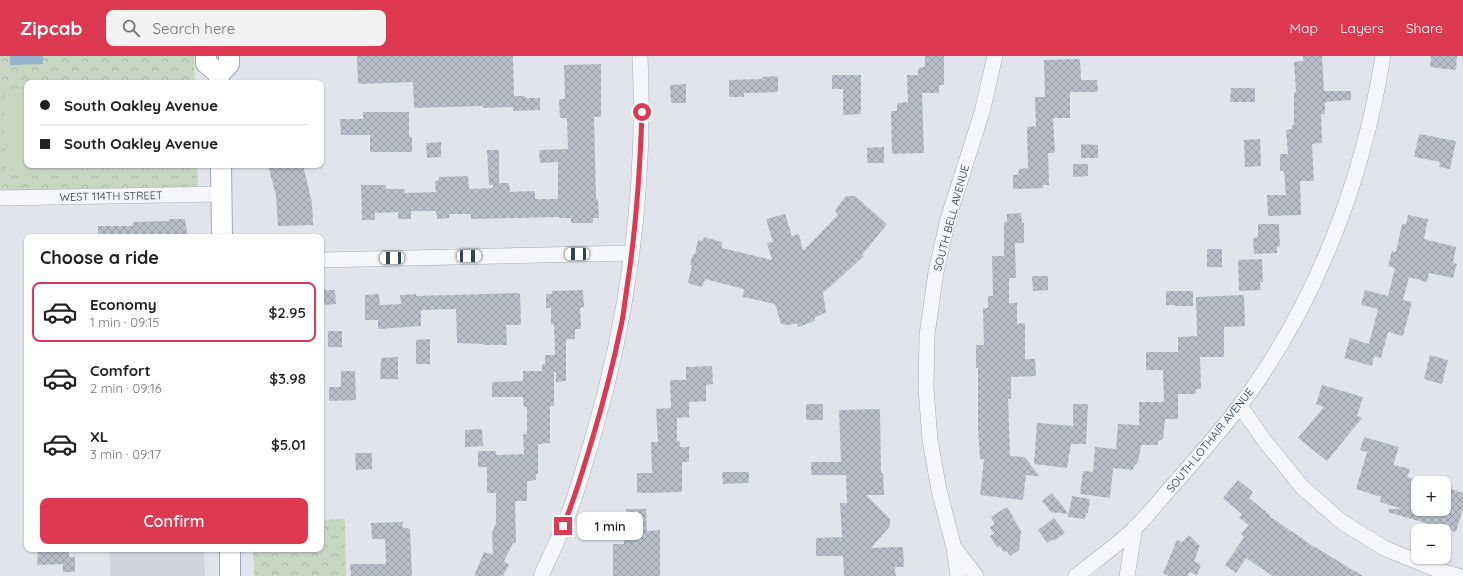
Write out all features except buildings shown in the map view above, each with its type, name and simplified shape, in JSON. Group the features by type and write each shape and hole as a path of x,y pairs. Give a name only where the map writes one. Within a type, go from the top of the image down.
{"main road":[{"path":"206,56 206,63 219,78 229,64 230,56"},
{"path":"221,168 222,234"},
{"path":"230,552 230,576"}],"street":[{"path":"541,576 568,514 605,396 621,325 632,253 640,166 642,99 640,56"},
{"name":"SOUTH BELL AVENUE","path":"958,576 954,548 939,490 930,440 926,388 928,335 936,272 948,219 982,112 995,56"},
{"name":"SOUTH LOTHAIR AVENUE","path":"1076,576 1135,528 1202,452 1240,406 1267,366 1299,312 1329,251 1350,192 1367,137 1383,56"},
{"name":"WEST 114TH STREET","path":"0,198 221,194"},
{"path":"324,260 632,253"},
{"path":"1240,406 1264,440 1302,487 1342,522 1386,549 1443,572 1458,576"},
{"path":"1127,576 1135,528"},
{"name":"SOUTH BELL AVENUE","path":"954,548 976,576"}],"shaded area":[{"path":"109,552 204,552 205,576 110,576"}],"green space":[{"path":"0,56 194,56 195,80 24,80 24,168 197,168 198,188 0,192"},
{"path":"4,89 24,89 24,168 102,168 6,170"},
{"path":"345,519 346,576 254,576 253,552 324,552 324,520"}],"water":[{"path":"10,56 43,56 43,64 10,65"}],"route":[{"path":"563,526 586,461 605,396 621,325 632,253 640,166 642,112"}]}
